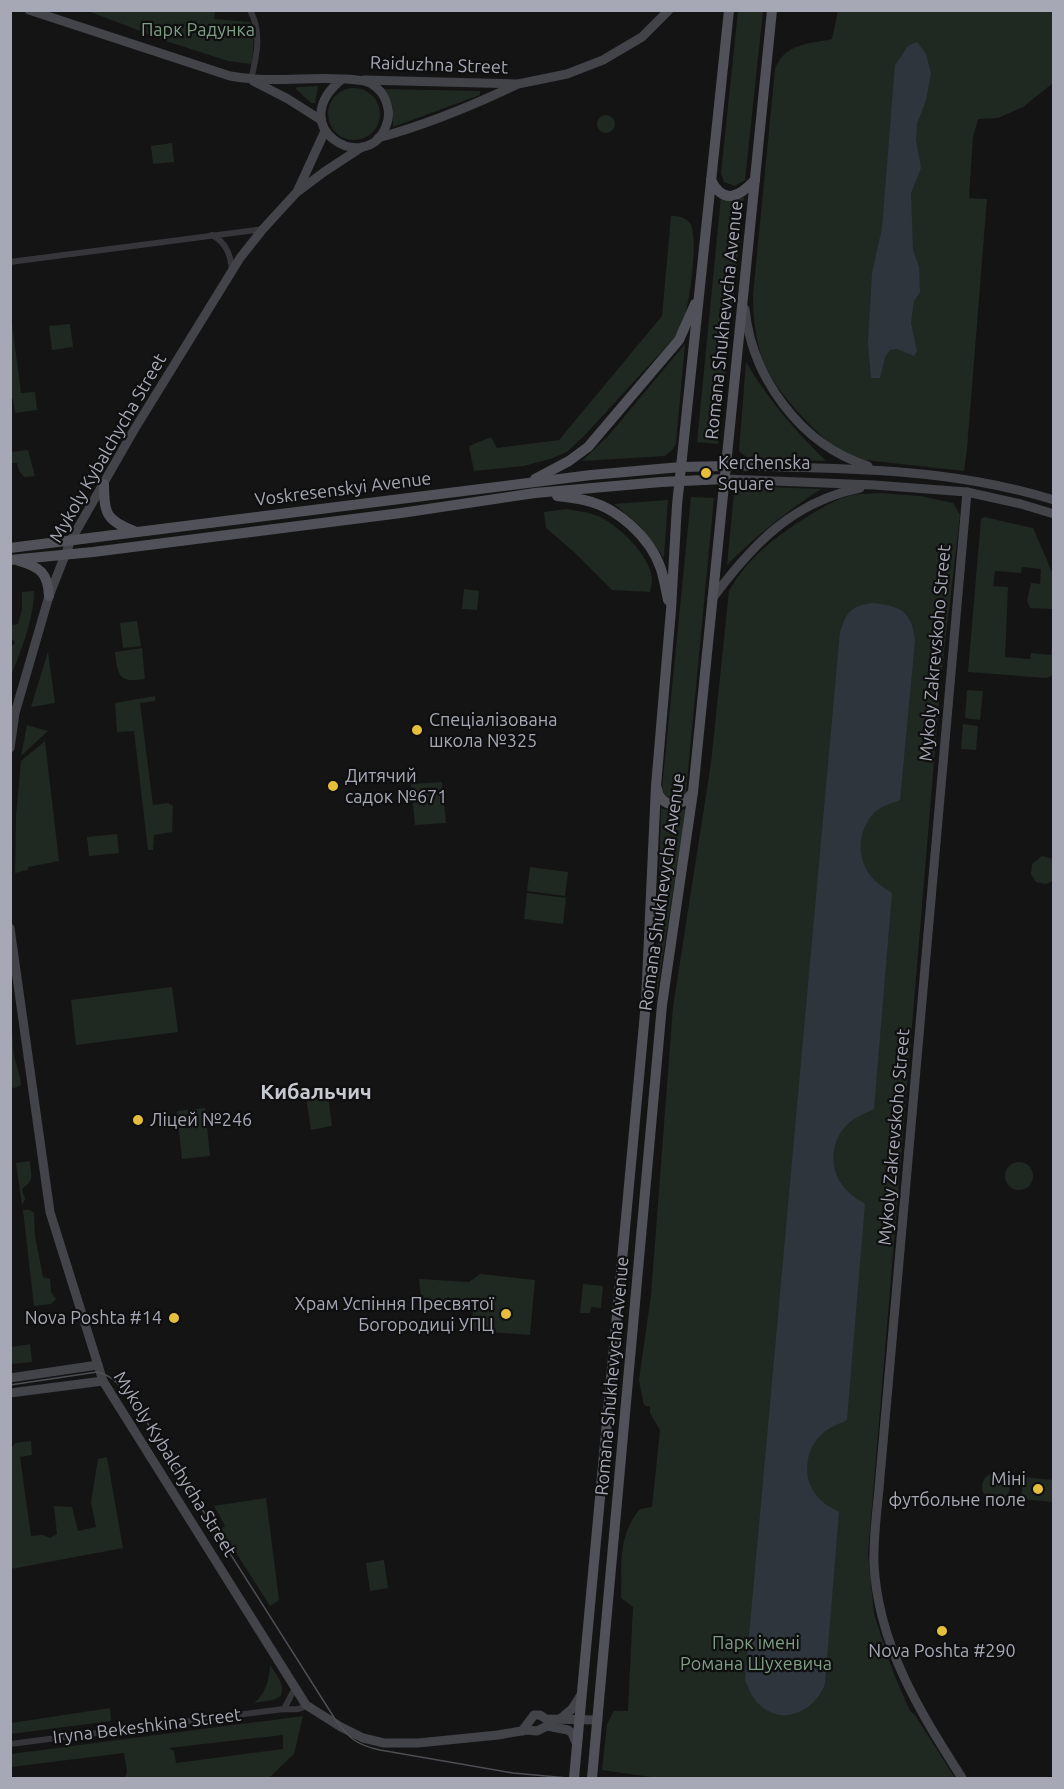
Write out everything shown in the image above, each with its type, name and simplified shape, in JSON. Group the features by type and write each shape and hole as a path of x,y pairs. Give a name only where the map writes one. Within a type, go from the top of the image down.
{"main road":[{"name":"Romana Shukhevycha Avenue","path":"592,1779 662,1005 693,792 772,10"},
{"name":"Romana Shukhevycha Avenue","path":"574,1779 646,1002 656,786 681,467 728,12"},
{"path":"711,180 718,192 729,196 740,195 755,180"},
{"path":"524,484 569,461 588,447 679,340 700,292"},
{"path":"681,467 726,466"},
{"name":"Voskresenskyi Avenue","path":"10,548 591,475 681,467"},
{"path":"680,481 725,479"},
{"name":"Voskresenskyi Avenue","path":"12,560 354,519 536,493 680,481"},
{"path":"104,484 103,502 107,516 117,524 134,531"},
{"path":"536,493 586,500 605,507 628,523 647,544 660,568 671,610"},
{"path":"12,560 29,564 42,572 47,579 49,596"},
{"path":"656,786 658,796 662,801 674,805 685,802 693,792"}],"street":[{"path":"29,10 230,76 251,80 342,80 359,80 369,83 385,98 388,119 385,129 378,138 362,147 345,147 330,138 321,120 320,108 324,97 342,80"},
{"path":"250,10 258,35 256,63 251,80"},
{"name":"Raiduzhna Street","path":"359,80 518,84 567,74 603,60 642,37 669,10"},
{"path":"251,80 288,99 321,120"},
{"name":"Raiduzhna Street","path":"378,138 406,131 481,102 518,84"},
{"name":"Mykoly Kybalchycha Street","path":"296,194 325,131"},
{"name":"Mykoly Kybalchycha Street","path":"10,748 15,713 49,596 71,540 134,430 232,272 263,229 296,194 362,147"},
{"path":"10,262 263,229"},
{"path":"212,235 218,238 229,252 232,272"},
{"path":"743,294 746,323 757,358 784,406 823,444 853,461 879,470"},
{"path":"726,466 879,470 968,480 1018,489 1053,500"},
{"path":"725,479 874,485 967,492 1053,514"},
{"name":"Mykoly Zakrevskoho Street","path":"962,1779 918,1707 900,1671 882,1614 874,1562 968,480"},
{"path":"712,599 750,551 788,518 816,501 874,485"},
{"name":"Mykoly Kybalchycha Street","path":"10,928 50,1212 103,1381 306,1705 363,1738 384,1743 429,1742 533,1730"},
{"path":"10,1378 98,1365"},
{"path":"10,1393 103,1381"},
{"path":"284,1708 295,1688"},
{"path":"560,1719 576,1705 583,1690"},
{"path":"290,1699 291,1708 295,1710 302,1709 306,1705"},
{"name":"Iryna Bekeshkina Street","path":"10,1743 284,1708 295,1710"},
{"path":"522,1731 532,1716 537,1714 544,1723 564,1728 572,1733 578,1746"},
{"path":"529,1720 529,1725 533,1730 540,1731 544,1723 560,1719 598,1720"}],"green space":[{"name":"Парк Радунка","path":"88,11 215,11 214,19 250,22 254,34 252,64 228,61 169,42"},
{"path":"738,11 763,11 745,180 735,186 724,182 721,173"},
{"path":"838,11 1053,11 1053,83 1023,107 998,118 978,119 973,137 969,198 987,199 964,471 864,460 847,454 831,444 792,405 774,381 762,358 755,326 753,295 775,69 779,60 791,49 832,39"},
{"path":"318,86 315,103 311,103 296,89 297,87"},
{"path":"354,88 364,90 372,96 378,104 380,114 378,124 372,132 364,138 354,140 344,138 336,132 330,124 328,114 330,104 336,96 344,90"},
{"path":"384,89 480,91 480,95 393,127 393,107"},
{"path":"606,115 612,118 615,124 612,130 606,133 600,130 597,124 600,118"},
{"path":"172,143 174,162 153,164 151,146"},
{"path":"721,196 737,199 744,197 718,444 697,442"},
{"path":"671,216 677,216 689,222 694,243 687,307 675,337 567,452 524,466 474,471 469,446 491,437 497,448 559,440 662,316"},
{"path":"10,308 21,393 35,392 37,410 15,413 13,399 11,399"},
{"path":"70,324 73,347 52,350 49,326"},
{"path":"685,344 676,443 673,449 665,456 582,461 609,435"},
{"path":"746,362 763,389 783,414 826,461 749,459 739,451"},
{"path":"28,450 35,476 24,477 17,463 11,463 11,452"},
{"path":"741,486 821,489 772,524 727,565 734,493"},
{"name":"Парк імені Романа Шухевича","path":"855,494 920,496 953,503 960,515 941,678 868,1554 874,1614 893,1672 910,1711 915,1715 955,1778 658,1778 602,1770 607,1724 614,1711 628,1711 633,1607 621,1598 621,1562 624,1540 627,1530 640,1509 652,1507 660,1430 650,1413 650,1407 644,1405 639,1380 651,1295 673,1007 711,763 729,591 743,570 761,551 802,520 845,497"},
{"path":"691,497 714,498 686,792 672,799 665,795 662,788"},
{"path":"668,500 664,558 639,525 614,504"},
{"path":"566,509 598,516 623,533 639,550 650,569 652,578 650,592 612,590 546,528 544,512"},
{"path":"984,517 1033,528 1053,574 1053,609 1030,608 1027,601 1031,583 1040,584 1041,569 1022,567 1021,573 995,571 993,586 1008,587 1005,657 1030,659 1031,653 1051,655 1053,640 1053,675 1047,678 968,672 981,519"},
{"path":"464,589 479,591 477,610 462,609"},
{"path":"34,591 29,623 11,676 11,648 15,642 11,639 11,625 18,624 22,610 22,592"},
{"path":"137,621 141,646 123,648 120,623"},
{"path":"142,648 145,679 125,679 119,673 115,652"},
{"path":"48,652 55,703 31,707"},
{"path":"967,690 983,691 980,720 965,718"},
{"path":"155,696 155,701 140,703 153,805 168,803 173,806 172,832 154,835 153,850 148,850 134,731 117,732 115,703"},
{"path":"963,724 978,726 976,750 961,749"},
{"path":"27,725 48,731 21,756"},
{"path":"45,741 59,861 28,867 28,870 15,873 16,816 21,761"},
{"path":"442,782 446,823 415,825 411,784"},
{"path":"661,808 673,812 686,809 656,999"},
{"path":"117,834 119,853 89,856 87,837"},
{"path":"1042,856 1053,859 1053,881 1046,884 1036,882 1031,874 1032,864"},
{"path":"530,867 568,872 565,896 527,891"},
{"path":"527,893 566,898 563,924 524,919"},
{"path":"172,987 178,1032 76,1045 71,1000"},
{"path":"11,1025 14,1056 21,1085 15,1088 11,1087"},
{"path":"328,1094 332,1126 311,1130 306,1097"},
{"path":"205,1108 210,1156 182,1159 177,1111"},
{"path":"30,1161 31,1177 29,1183 22,1189 25,1199 22,1205 16,1163"},
{"path":"1019,1162 1029,1166 1033,1176 1029,1186 1019,1190 1009,1186 1005,1176 1009,1166"},
{"path":"23,1210 30,1210 34,1213 35,1236 43,1277 50,1279 51,1292 56,1299 51,1304 34,1306"},
{"path":"480,1274 535,1280 530,1335 474,1329 473,1304 429,1300 429,1309 425,1309 422,1305 419,1279 469,1282"},
{"path":"583,1284 603,1286 601,1308 591,1307 590,1313 580,1313"},
{"path":"30,1344 32,1362 11,1364 11,1347"},
{"path":"31,1441 32,1455 20,1457 31,1536 43,1535 50,1538 57,1534 54,1506 72,1507 78,1531 96,1527 91,1502 98,1459 107,1457 123,1548 11,1569 11,1449 15,1443"},
{"path":"996,1473 1006,1477 1010,1487 1006,1497 996,1501 986,1497 982,1487 986,1477"},
{"name":"Міні футбольне поле","path":"1023,1477 1053,1480 1053,1502 1021,1499"},
{"path":"266,1498 279,1600 270,1606 221,1529 225,1526 214,1506"},
{"path":"384,1560 388,1588 370,1591 366,1563"},
{"path":"270,1665 281,1684 281,1696 273,1700 254,1703 266,1686"},
{"path":"110,1708 111,1721 11,1734 11,1723"},
{"path":"303,1716 294,1754 269,1778 125,1778 127,1771 124,1753 11,1767 11,1754","holes":["283,1735 283,1749 176,1763 174,1751 169,1748"]}],"shaded area":[{"path":"917,42 926,54 931,73 926,100 917,124 916,140 921,168 911,193 913,250 919,267 920,292 914,301 911,323 917,351 914,356 897,349 890,350 885,357 880,378 871,378 868,344 872,273 882,228 895,65 908,46"},
{"path":"872,603 897,608 903,612 911,622 915,641 900,800 875,812 865,825 861,841 862,857 868,872 875,881 892,893 874,1109 855,1119 843,1129 835,1145 834,1153 838,1179 848,1191 865,1204 847,1420 828,1429 816,1440 807,1463 809,1480 816,1495 839,1512 825,1684 813,1703 795,1714 785,1715 775,1714 765,1709 754,1699 745,1680 840,632 850,611"}],"tram line":[{"path":"10,1385 97,1372 120,1385 148,1424 335,1719 354,1740 380,1750 513,1773 568,1778"}],"place":[{"name":"Kerchenska Square","path":"706,473"},
{"name":"Спеціалізована школа №325","path":"417,730"},
{"name":"Дитячий садок №671","path":"333,786"},
{"name":"Ліцей №246","path":"138,1120"},
{"name":"Храм Успіння Пресвятої Богородиці УПЦ","path":"506,1314"},
{"name":"Nova Poshta #14","path":"174,1318"},
{"name":"Міні футбольне поле","path":"1038,1489"},
{"name":"Nova Poshta #290","path":"942,1631"}],"district":[{"name":"Кибальчич","path":"316,1092"}]}
